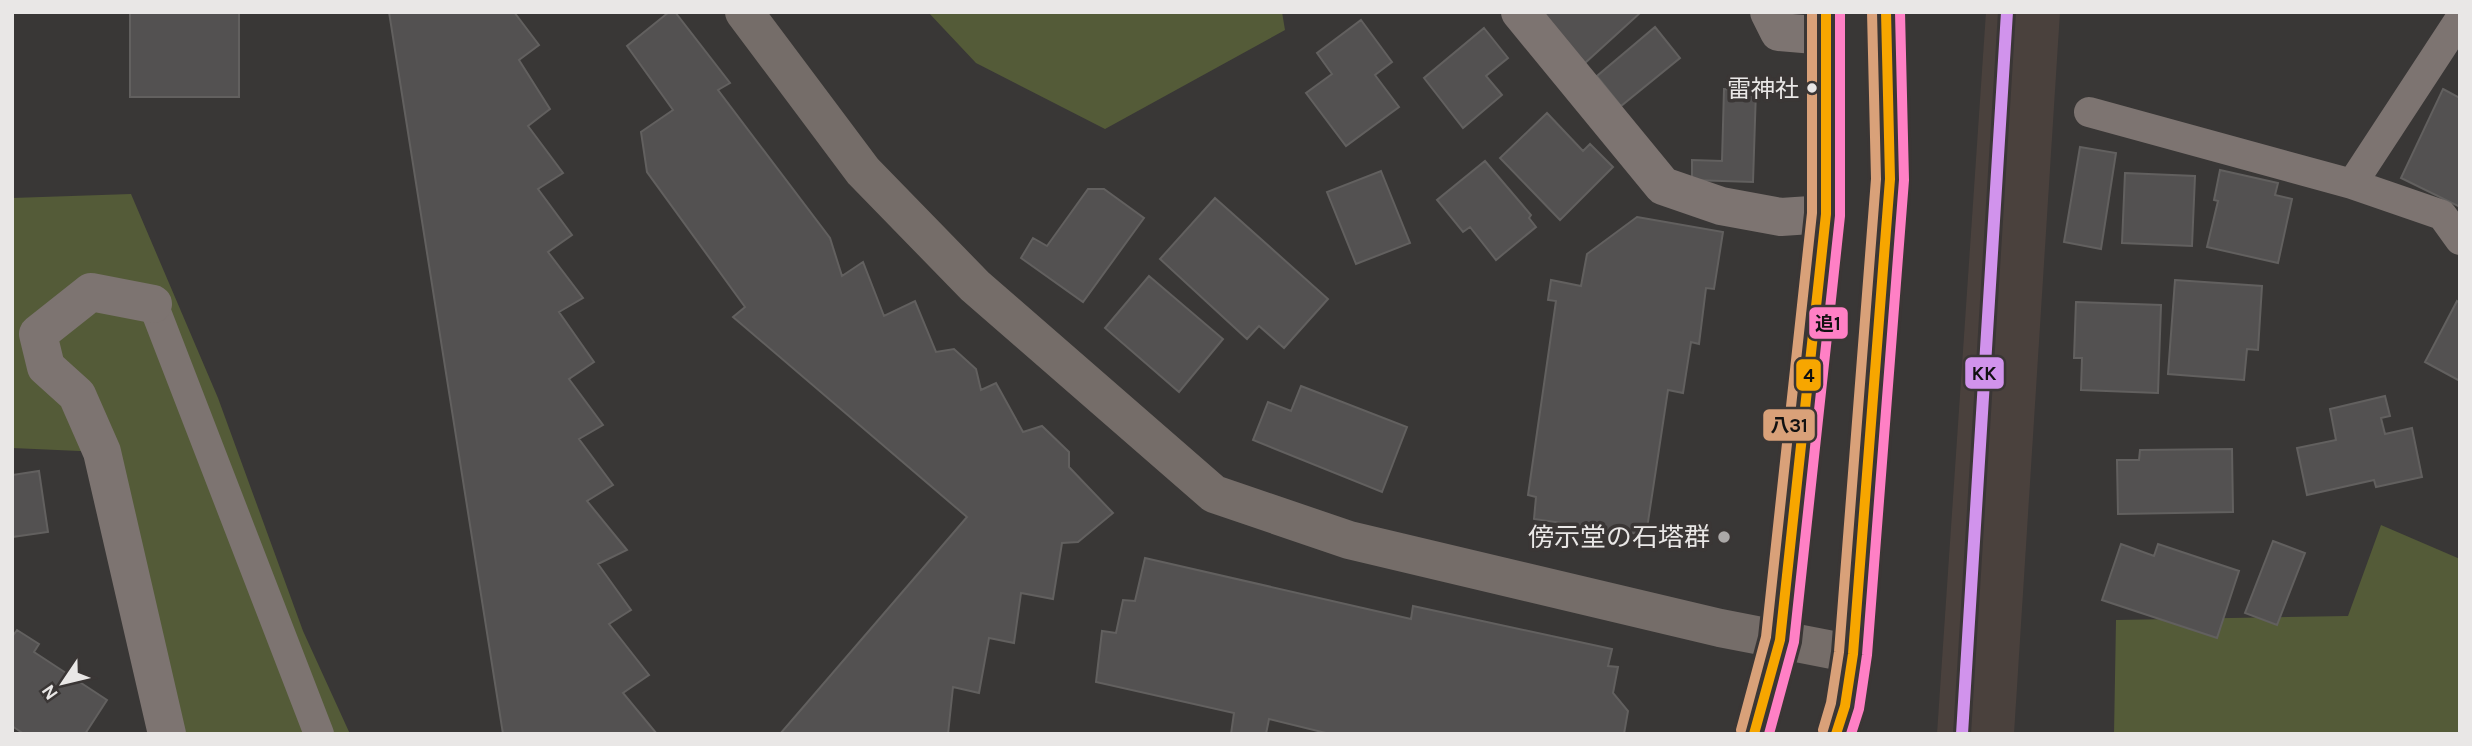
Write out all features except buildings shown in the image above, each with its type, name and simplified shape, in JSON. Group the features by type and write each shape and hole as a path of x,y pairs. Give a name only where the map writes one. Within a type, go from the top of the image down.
{"highway":[{"path":"1836,734 1845,706 1853,654 1890,179 1886,12"},
{"path":"1754,734 1780,640 1826,214 1827,24"}],"street":[{"path":"744,12 872,180 975,286 1214,494 1349,540 1780,640 1853,654"},
{"path":"1520,12 1663,186 1721,206 1781,217 1826,214"},
{"path":"1769,12 1779,32 1827,24"},
{"path":"153,304 91,292 38,334 46,367 77,395 102,452 167,734"}],"lane":[{"path":"2352,184 2460,19"},
{"path":"2089,112 2352,184 2442,215 2460,240"},
{"path":"153,304 318,734"}],"shaded area":[{"path":"1986,12 2060,12 2014,734 1937,734"}],"green space":[{"path":"928,12 1282,12 1285,30 1105,129 976,63"},
{"path":"131,194 218,398 303,631 350,734 167,734 102,452 12,448 12,198"},
{"path":"2381,525 2460,559 2460,734 2114,734 2116,620 2348,616"}],"transit line":[{"name":"八31","path":"1741,730 1766,637 1812,213 1812,12"},
{"name":"4","path":"1754,734 1780,640 1826,214 1826,12"},
{"name":"追1","path":"1769,734 1794,642 1840,216 1840,12"},
{"name":"八31","path":"1823,730 1831,703 1839,652 1876,179 1872,12"},
{"name":"4","path":"1836,734 1845,706 1853,654 1890,179 1886,12"},
{"name":"追1","path":"1851,734 1859,709 1867,655 1904,180 1900,12"},
{"name":"KK","path":"1962,734 2007,12"}],"place":[{"name":"雷神社","path":"1812,88"},
{"name":"傍示堂の石塔群","path":"1724,537"}]}
